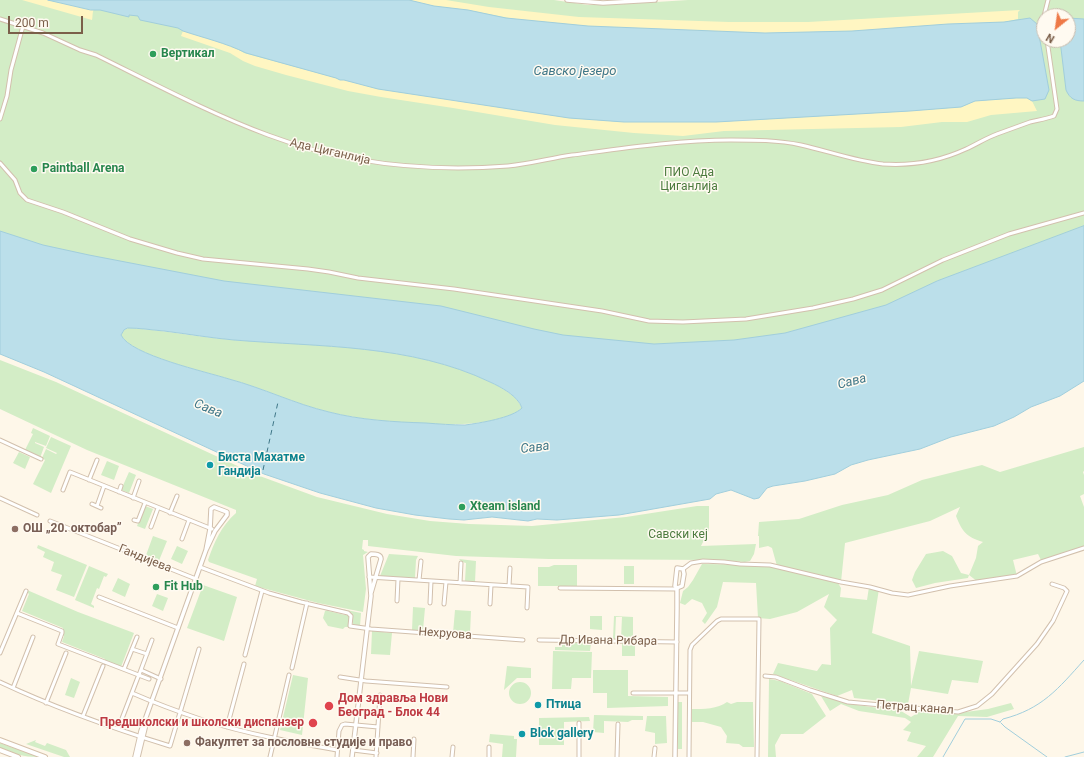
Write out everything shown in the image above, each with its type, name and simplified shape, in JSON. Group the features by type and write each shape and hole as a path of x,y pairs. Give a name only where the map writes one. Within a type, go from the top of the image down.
{"main road":[{"path":"0,740 45,757"},
{"path":"0,750 18,757"}],"street":[{"path":"567,0 602,4 655,0"},
{"name":"Ада Циганлија","path":"0,19 43,33 80,50 96,55 217,114 267,135 318,151 382,164 425,167 512,166 610,150 684,142 731,140 799,145 863,161 890,164 918,162 943,157 966,149 995,135 1054,116 1057,109 1048,48"},
{"path":"0,119 7,96 11,70 23,26"},
{"path":"0,163 15,180 20,193 27,200 63,212 130,239 177,253 203,259 308,269 358,278 454,289 602,311 649,321 683,322 746,319 813,308 853,299 882,290 943,260 1014,232 1084,213"},
{"path":"0,440 41,459"},
{"path":"89,480 97,460"},
{"path":"63,490 70,472 215,531"},
{"path":"133,498 139,481"},
{"path":"97,506 104,486"},
{"path":"119,492 121,486"},
{"path":"170,513 177,496"},
{"path":"0,498 37,515"},
{"path":"134,520 138,521 145,503"},
{"path":"92,504 101,508"},
{"path":"138,757 148,715 160,678 206,550 215,531 227,515 225,510 214,507 211,509 210,529 206,550"},
{"path":"151,527 158,508"},
{"path":"182,539 189,520"},
{"name":"Гандијева","path":"50,521 196,579"},
{"path":"675,757 677,589 675,586 676,571 678,568 683,569 691,563 703,561 777,566 834,581 908,595 950,586 1017,576 1041,562 1084,548"},
{"path":"371,593 368,557 371,554 377,554 382,559 371,593 353,755 376,755 380,695"},
{"path":"420,580 421,561"},
{"path":"460,583 461,563"},
{"path":"200,567 262,590 245,655"},
{"path":"509,586 510,568"},
{"path":"560,588 677,589 682,586 684,574 683,569"},
{"path":"369,577 528,587 527,608"},
{"path":"397,601 398,579"},
{"path":"430,603 431,581"},
{"path":"444,604 446,582"},
{"name":"Петрац канал","path":"765,676 776,677 848,702 958,712 969,709 977,706 992,694 1045,634 1067,591 1064,588 1052,584"},
{"path":"490,604 491,585"},
{"name":"Нехруова","path":"262,590 348,613 351,616 350,626 367,629 523,640"},
{"path":"0,653 26,591"},
{"path":"99,597 178,628"},
{"path":"292,668 307,603"},
{"path":"17,613 62,632 58,644 149,679"},
{"path":"689,757 690,650 692,645 720,619 759,620 757,757"},
{"path":"13,688 33,637"},
{"path":"124,670 137,637"},
{"path":"118,729 152,640"},
{"name":"Др Ивана Рибара","path":"539,640 677,642"},
{"path":"132,649 147,654"},
{"path":"0,682 83,716 170,746 199,649"},
{"path":"46,702 66,653"},
{"path":"227,727 244,664"},
{"path":"83,716 103,666"},
{"path":"141,670 160,678"},
{"path":"270,757 289,675"},
{"path":"340,677 447,687"},
{"path":"132,693 180,713 227,727 337,750"},
{"path":"632,693 690,693"},
{"path":"579,723 579,757"},
{"path":"337,757 340,727 345,724 378,726"},
{"path":"617,757 618,724"},
{"path":"135,757 142,737"},
{"path":"413,757 414,739"},
{"path":"452,757 453,747"},
{"path":"489,747 489,757"},
{"path":"654,757 655,748"}],"green space":[{"name":"ПИО Ада Циганлија","path":"0,0 554,0 588,5 609,5 688,0 1084,0 1084,242 940,299 670,362 0,247"},
{"path":"128,328 225,339 364,349 429,360 460,370 504,389 513,396 522,408 506,417 484,422 458,424 399,423 348,416 316,409 242,383 153,356 127,342 121,335 124,330"},
{"name":"Савски кеј","path":"0,360 56,382 257,475 317,497 387,514 430,521 532,526 626,517 697,506 709,506 709,530 701,546 756,544 754,554 750,561 745,562 712,560 549,559 456,556 368,546 368,540 363,540 362,549 368,552 363,555 366,589 363,612 318,603 255,586 257,579 209,562 208,560 219,535 226,523 236,513 236,510 87,450 0,409"},
{"path":"33,428 50,436 46,446 35,442 44,447 40,458 25,450 33,434 31,433"},
{"path":"51,437 71,446 51,493 33,484 45,460 42,458 46,449 56,454 57,453 46,448"},
{"path":"1084,447 1084,494 1080,496 1084,507 1084,546 1041,560 1038,554 1013,560 1017,576 978,582 969,575 976,558 978,546 983,542 969,536 960,526 956,516 960,507 930,521 845,543 841,582 777,566 772,548 768,546 759,548 759,522 799,519 842,505 888,495 922,480 982,465 1000,472"},
{"path":"19,452 30,457 25,469 13,463"},
{"path":"107,461 119,466 114,480 101,475"},
{"path":"129,472 136,475 129,493 121,490"},
{"path":"145,506 153,509 145,529 137,526"},
{"path":"153,536 167,541 158,563 145,558"},
{"path":"38,545 87,565 74,597 56,590 62,575 51,571 54,562 43,557 45,552 37,548"},
{"path":"177,546 188,551 182,564 171,559"},
{"path":"943,551 952,556 961,573 969,575 968,578 935,583 916,588 912,580 926,554"},
{"path":"389,554 418,556 416,560 415,578 380,576"},
{"path":"459,559 476,561 475,582 465,581 466,563"},
{"path":"702,564 770,565 838,583 841,588 840,597 867,600 869,587 879,589 872,633 910,646 911,686 919,651 983,661 978,683 952,680 948,694 911,688 908,704 854,698 852,690 837,696 773,674 778,663 817,671 822,664 831,665 830,628 837,620 824,607 829,594 797,612 770,619 758,618 756,583 723,582 717,607 705,624 702,621 707,613 702,603 692,599 685,605 680,603 683,591 693,580"},
{"path":"554,565 577,565 577,586 538,586 538,567 549,567"},
{"path":"89,566 108,574 106,577 104,576 99,589 97,588 91,604 94,608 75,600"},
{"path":"624,566 634,566 634,584 624,584"},
{"path":"118,578 130,584 125,597 112,591"},
{"path":"203,585 237,597 224,641 187,628"},
{"path":"27,590 78,612 134,633 121,667 62,642 64,636 62,635 63,628 22,611 29,594"},
{"path":"269,591 315,603 304,601"},
{"path":"157,594 168,598 163,611 152,606"},
{"path":"323,605 361,613 360,626 353,624 352,615 349,611"},
{"path":"413,607 425,608 423,630 412,630"},
{"path":"328,610 345,615 346,613 349,618 348,627 343,629 328,626 323,618 325,611"},
{"path":"455,610 471,611 470,634 453,633"},
{"path":"590,616 602,616 602,630 590,629"},
{"path":"614,616 633,617 633,640 621,639 622,617 616,617 615,639 613,639"},
{"path":"372,631 392,633 390,655 371,654"},
{"path":"562,642 591,643 590,651 555,650 555,647 562,647"},
{"path":"622,643 635,643 635,656 622,656"},
{"path":"553,651 592,652 591,678 572,678 571,689 552,689"},
{"path":"507,666 531,668 531,678 517,678 504,690"},
{"path":"593,670 628,670 628,696 668,697 668,706 607,708 607,693 593,693"},
{"path":"293,675 308,678 302,735 280,730"},
{"path":"71,678 80,682 74,698 65,695"},
{"path":"769,679 780,681 812,694 826,716 803,734 781,734 775,745 776,757 768,757"},
{"path":"520,682 528,685 531,693 528,701 520,704 512,701 509,693 512,685"},
{"path":"821,696 857,705 901,711 911,717 919,712 951,714 988,709 1011,703 1014,709 987,717 958,716 933,757 917,757 926,746 907,741 911,732 903,730 911,722 905,718 859,711 841,704 830,711"},
{"path":"678,702 682,702 682,749 678,749"},
{"path":"727,702 731,704 737,702 753,702 754,747 743,747 739,744 726,743 727,736 721,727 703,722 692,722 692,709 706,709"},
{"path":"594,715 643,716 643,720 632,720 628,722 604,721 604,733 593,732"},
{"path":"647,716 666,716 667,743 655,744 655,733 645,731"},
{"path":"589,717 590,721 564,722 564,745 539,745 539,718"},
{"path":"490,734 514,736 514,739 517,739 516,757 502,757 503,744 489,742"},
{"path":"36,740 35,742 45,746 47,743 66,750 70,757 64,757 26,744"},
{"path":"0,743 39,757 24,756 10,752 0,748"}],"sand":[{"path":"22,0 48,0 94,9 92,20"},
{"path":"409,0 446,0 489,7 579,17 729,22 808,22 1020,10 1018,12 1018,19 1004,22 852,31 765,33 654,30 588,26 514,19 468,10 434,6"},
{"path":"183,31 223,43 244,53 378,89 569,118 624,122 716,122 961,107 975,101 1016,98 1027,98 1032,101 1037,111 991,115 967,122 942,122 901,127 724,131 683,136 634,133 555,125 348,91 255,66 230,53 181,36"}],"water":[{"name":"Савско језеро","path":"48,0 409,0 434,6 468,10 506,18 588,26 765,33 852,31 948,24 1004,22 1030,18 1036,23 1036,48 1041,48 1049,90 1045,99 1032,101 1027,98 1016,98 975,101 961,107 910,111 716,122 624,122 569,118 378,89 340,80 246,53 223,43 183,31 178,28 140,20 138,16 129,15 129,17 100,10 91,10"},
{"path":"1076,18 1084,19 1084,101 1073,99 1069,96 1066,90 1061,48 1076,48"},
{"name":"Сава","path":"1084,226 1084,381 1060,396 1031,407 994,426 951,437 920,449 851,465 835,474 773,486 767,488 759,498 754,499 731,490 716,494 710,499 619,515 557,520 537,519 528,521 492,517 464,520 449,519 376,508 320,493 264,474 44,372 0,354 0,231 43,245 224,281 441,306 563,335 654,344 734,340 785,333 886,305 937,281","holes":["128,328 234,340 364,349 429,360 460,370 504,389 517,400 522,408 511,415 465,425 389,421 341,415 316,409 242,383 153,356 127,342 121,335 124,330"]}],"waterway":[{"path":"1000,722 1003,719 1017,715 1039,704 1057,689 1084,660"},
{"path":"943,757 965,719 991,719 1000,722"},
{"path":"1001,723 1047,757"},
{"path":"1065,757 1084,752"}],"ferry route":[{"path":"263,470 278,402"}],"place":[{"name":"Вертикал","path":"153,54"},
{"name":"Paintball Arena","path":"34,169"},
{"name":"Биста Махатме Гандија","path":"210,465"},
{"name":"Xteam island","path":"462,507"},
{"name":"ОШ „20. октобар”","path":"15,529"},
{"name":"Fit Hub","path":"156,587"},
{"name":"Птица","path":"538,705"},
{"name":"Дом здравља Нови Београд - Блок 44","path":"329,706"},
{"name":"Предшколски и школски диспанзер","path":"313,723"},
{"name":"Blok gallery","path":"522,734"},
{"name":"Факултет за пословне студије и право","path":"187,743"}]}
